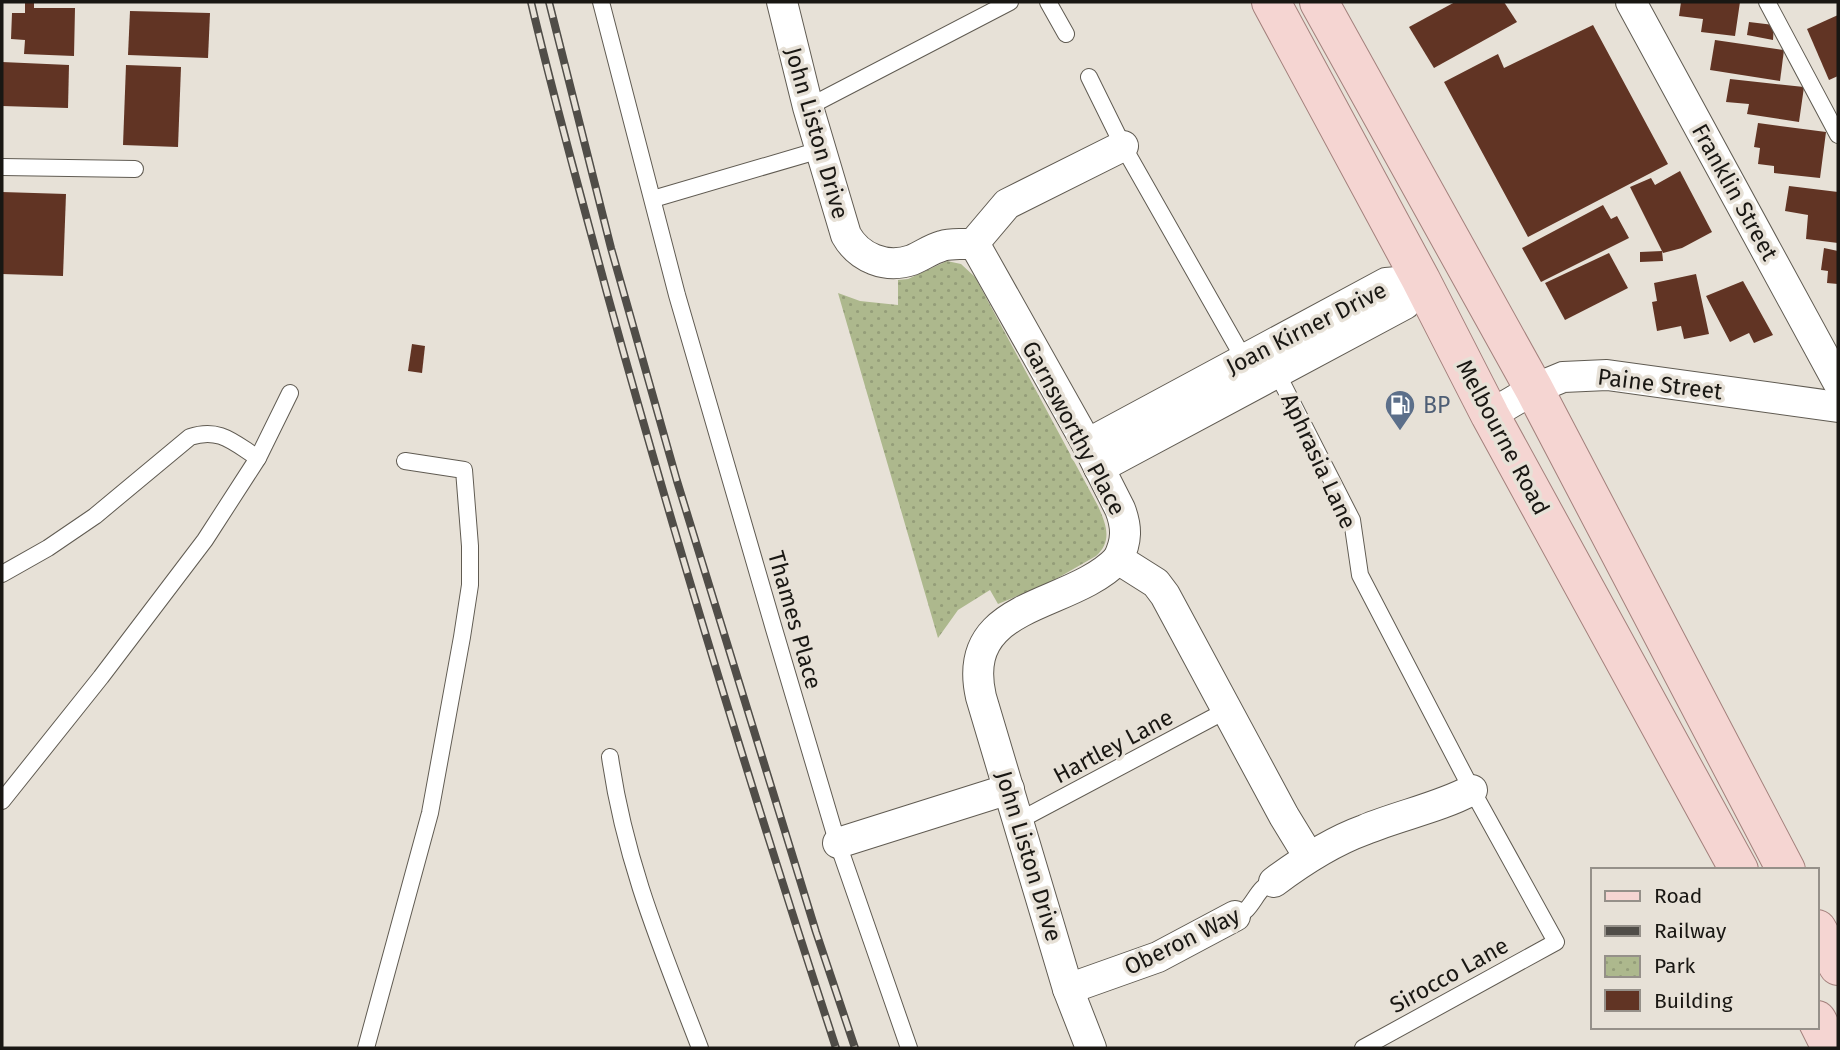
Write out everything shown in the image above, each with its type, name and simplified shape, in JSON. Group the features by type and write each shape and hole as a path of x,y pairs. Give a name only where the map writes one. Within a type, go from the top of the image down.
{"main road":[{"name":"Melbourne Road","path":"1271,2 1421,280 1490,415 1738,868"},
{"path":"1319,2 1534,388 1785,868"},
{"path":"1421,280 1455,250"},
{"path":"1819,933 1838,966"},
{"path":"1819,1024 1831,1048"}],"street":[{"name":"John Liston Drive","path":"782,2 820,150 846,235 855,248 865,256 884,262 902,262 942,246 974,243"},
{"name":"Franklin Street","path":"1631,2 1838,382"},
{"path":"974,243 1007,204 1123,146"},
{"name":"Garnsworthy Place","path":"974,243 1093,456 1124,520 1125,537 1118,559"},
{"name":"Joan Kirner Drive","path":"1093,456 1244,359 1386,283 1421,280"},
{"name":"Joan Kirner Drive","path":"1093,456 1278,373 1405,304 1421,280"},
{"name":"Aphrasia Lane","path":"1244,359 1278,373"},
{"name":"Paine Street","path":"1490,415 1534,388 1563,377 1607,375 1838,407"},
{"name":"John Liston Drive","path":"1091,1048 1068,989 1020,820 981,697 979,661 985,642 998,626 1100,575 1118,559"},
{"path":"1118,559 1156,583 1166,595 1309,857"},
{"path":"838,844 1009,789"},
{"name":"Oberon Way","path":"1274,882 1309,857 1366,829 1437,807 1472,790"},
{"name":"Oberon Way","path":"1068,989 1158,957 1235,916"}],"lane":[{"name":"Thames Place","path":"601,2 681,308 838,844 909,1048"},
{"path":"808,107 1010,2"},
{"path":"1048,2 1066,34"},
{"path":"1767,2 1838,135"},
{"path":"1089,77 1123,146 1244,359"},
{"path":"653,200 820,150"},
{"path":"2,167 135,169"},
{"name":"Aphrasia Lane","path":"1278,373 1352,520 1360,575 1472,790 1556,942"},
{"path":"2,801 205,540 258,458 290,393"},
{"path":"2,574 48,548 95,516 190,437 200,433 219,434 258,458"},
{"path":"366,1048 430,813 470,585 464,470 405,461"},
{"name":"Hartley Lane","path":"1020,820 1227,710"},
{"path":"610,757 617,804 638,885 700,1048"},
{"name":"Oberon Way","path":"1235,916 1246,911 1264,886 1274,882"},
{"name":"Sirocco Lane","path":"1363,1048 1556,942"}],"green space":[{"path":"947,261 961,264 975,277 1098,506 1106,538 1096,556 1049,583 998,604 990,590 958,610 938,638 838,293 860,301 898,305 898,280 908,279"}],"building":[{"path":"25,2 34,2 34,8 75,8 74,56 24,54 25,40 11,39 12,13 25,13"},
{"path":"1455,2 1504,2 1517,22 1434,68 1409,27"},
{"path":"1681,2 1740,2 1735,36 1701,32 1703,19 1679,16"},
{"path":"130,11 210,13 208,58 128,55"},
{"path":"1838,15 1838,76 1829,80 1807,29"},
{"path":"1749,22 1774,25 1773,40 1747,35"},
{"path":"1593,25 1668,164 1528,237 1444,82 1498,54 1504,68"},
{"path":"1715,40 1784,50 1780,81 1710,70"},
{"path":"2,62 69,65 68,108 2,106"},
{"path":"126,65 181,67 178,147 123,145"},
{"path":"1730,79 1804,87 1799,122 1747,114 1749,104 1726,102"},
{"path":"1758,123 1826,132 1820,178 1774,173 1774,166 1758,164 1760,148 1754,147"},
{"path":"1680,171 1712,232 1682,248 1663,253 1630,187 1651,178 1655,185"},
{"path":"1789,186 1838,192 1838,243 1806,239 1808,215 1785,211"},
{"path":"2,192 66,194 63,276 2,274"},
{"path":"1603,205 1611,219 1617,216 1629,238 1541,282 1522,248"},
{"path":"1824,248 1838,251 1838,284 1827,283 1828,271 1821,270"},
{"path":"1662,251 1663,261 1640,262 1640,252"},
{"path":"1609,253 1628,288 1565,320 1545,283"},
{"path":"1696,274 1709,334 1684,339 1681,326 1657,331 1652,302 1657,301 1654,283"},
{"path":"1743,281 1773,335 1754,343 1749,333 1730,342 1706,296"},
{"path":"412,344 425,346 422,373 408,371"}],"railway":[{"path":"531,2 607,293 661,483 746,766 836,1048"},
{"path":"549,2 611,248 677,481 816,932 855,1048"}],"place":[{"name":"BP","path":"1400,432"}]}
